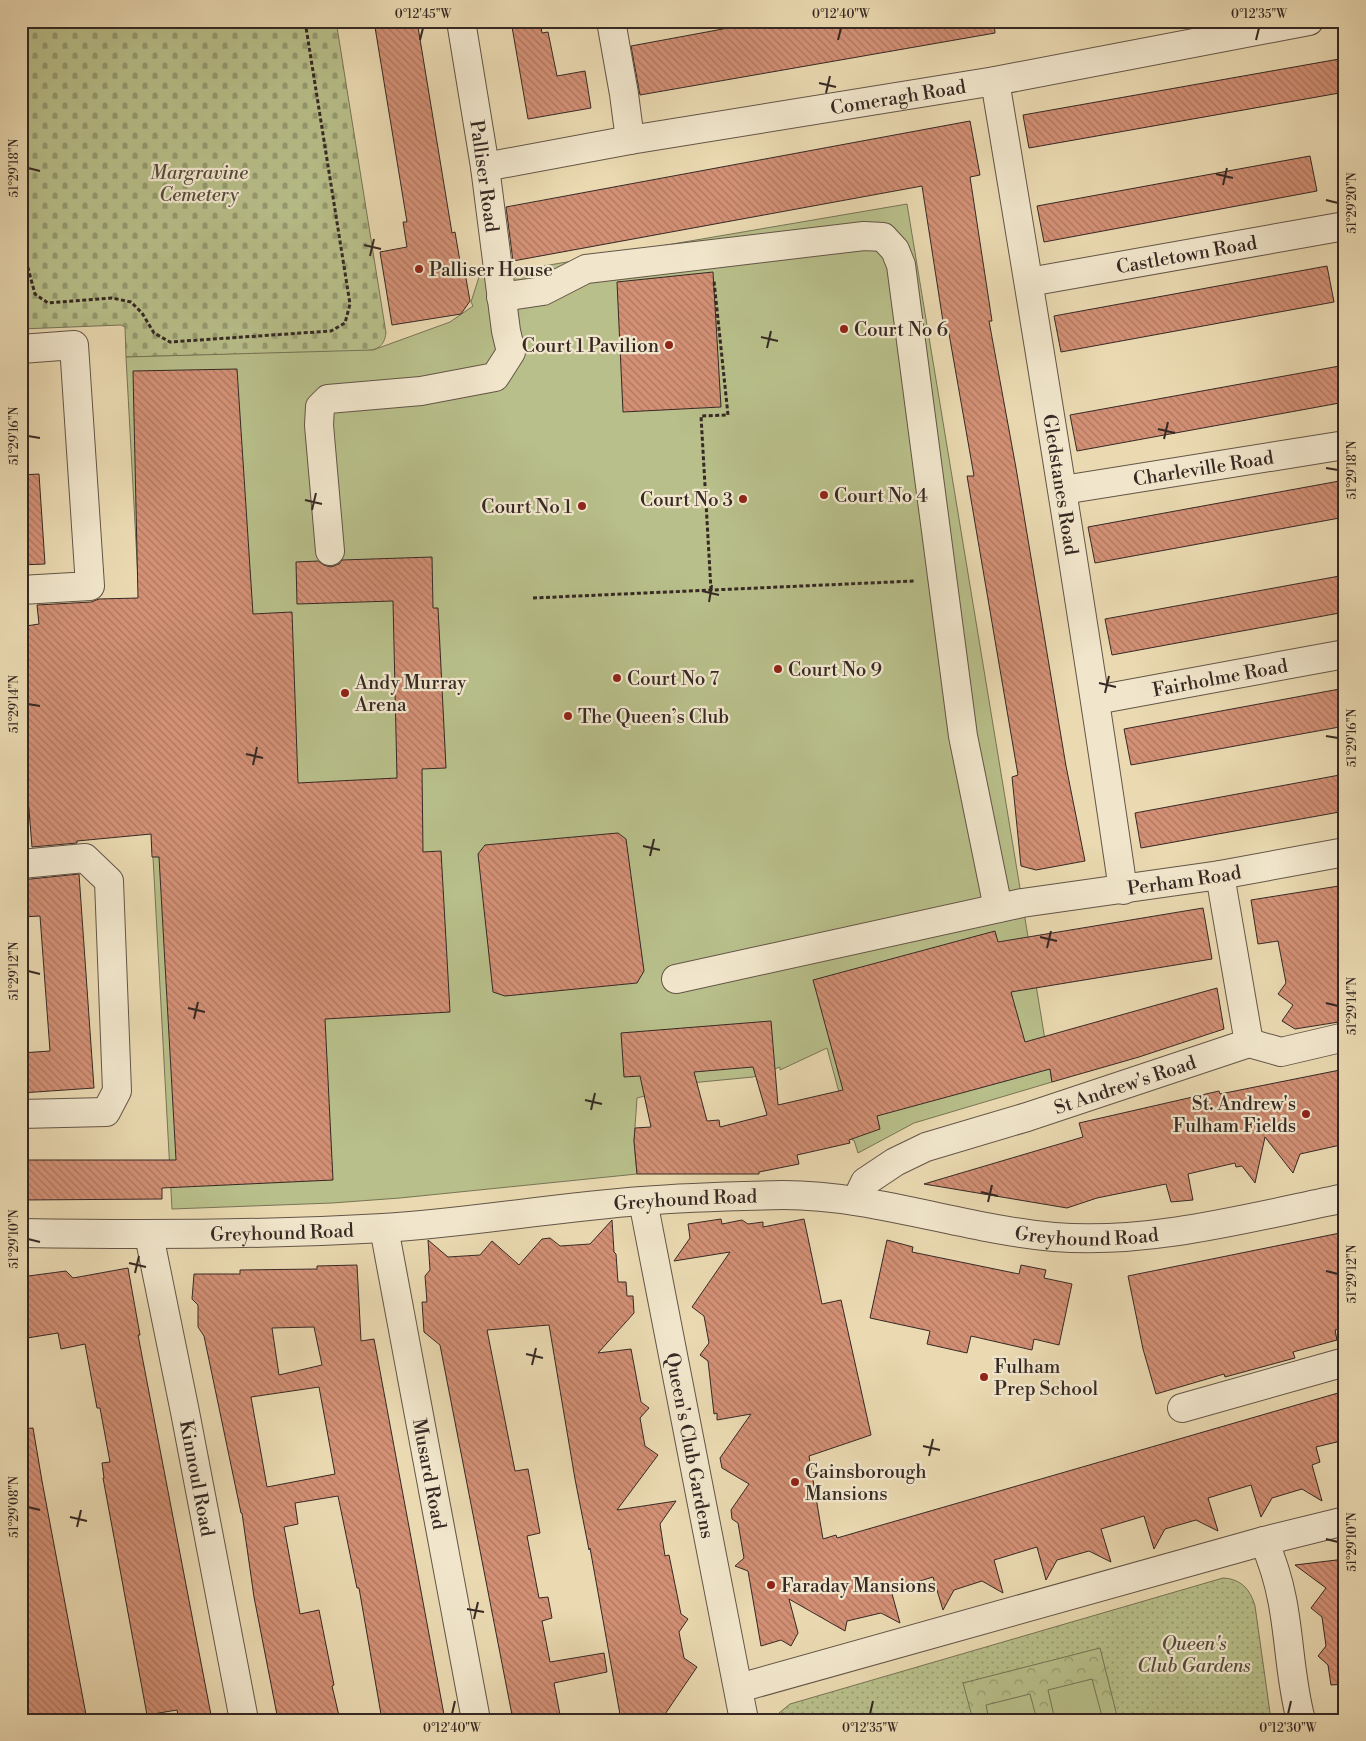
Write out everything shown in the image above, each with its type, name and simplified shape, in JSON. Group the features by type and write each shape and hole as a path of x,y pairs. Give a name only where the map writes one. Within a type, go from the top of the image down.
{"street":[{"name":"Palliser Road","path":"330,551 319,425 320,406 328,399 421,391 495,377 511,352 506,331 485,167 460,21"},
{"path":"611,21 630,140"},
{"name":"Comeragh Road","path":"485,167 630,140 995,81 1294,23"},
{"name":"Gledstanes Road","path":"995,81 1063,490 1123,890"},
{"name":"Castletown Road","path":"1028,282 1345,226"},
{"path":"502,297 543,291 586,269 864,236 883,237 896,250 901,265 963,736 1010,905"},
{"path":"21,349 74,345 90,586 21,590"},
{"name":"Charleville Road","path":"1063,490 1345,445"},
{"name":"Fairholme Road","path":"1096,700 1345,654"},
{"name":"Perham Road","path":"676,979 1010,905 1220,875 1345,852"},
{"path":"21,864 85,858 108,881 117,1091 106,1112 21,1114"},
{"path":"1220,875 1249,1042 1281,1052 1345,1037"},
{"name":"St Andrew's Road","path":"856,1201 865,1182 895,1162 926,1147 1036,1114 1249,1042"},
{"name":"Greyhound Road","path":"21,1233 149,1235 384,1228 643,1200 819,1195 998,1230 1056,1237 1113,1237 1170,1232 1345,1198"},
{"name":"Queen's Club Gardens","path":"643,1200 744,1720"},
{"name":"Musard Road","path":"384,1228 476,1720"},
{"name":"Kinnoul Road","path":"149,1235 244,1720"},
{"path":"1182,1408 1345,1362"},
{"path":"739,1688 1264,1540 1345,1521"},
{"path":"1264,1540 1275,1567 1282,1600 1296,1702 1301,1720"}],"path":[{"path":"21,242 35,294 48,303 112,298 131,302 142,313 154,333 170,342 331,331 345,323 350,304 305,21"},
{"path":"711,590 701,416 728,415 713,272"},
{"path":"533,598 942,580"}],"green space":[{"name":"Margravine Cemetery","path":"21,21 336,21 386,333 382,345 373,350 364,351 126,357 125,327 121,325 21,329"},
{"name":"The Queen’s Club","path":"907,204 1052,1082 914,1123 858,1153 854,1140 852,1140 827,1048 780,1070 780,1067 753,1077 659,1086 659,1092 637,1098 634,1141 637,1174 400,1198 332,1203 172,1209 126,357 373,350 450,322 473,306 471,302 479,277"},
{"name":"Queen's Club Gardens","path":"1223,1578 1235,1580 1244,1586 1255,1606 1271,1720 774,1720 790,1704"},
{"path":"1100,1648 1118,1720 973,1720 963,1683"},
{"path":"1092,1679 1103,1720 1055,1720 1048,1690"},
{"path":"1030,1694 1037,1720 989,1720 986,1705"}],"building":[{"path":"374,21 417,21 452,233 455,232 462,273 465,273 470,301 461,314 392,325 380,252 407,247 403,222 407,222"},
{"path":"511,21 540,21 542,33 548,32 557,76 585,71 591,108 528,119"},
{"path":"766,21 994,21 995,33 640,95 631,46"},
{"path":"1345,58 1345,92 1029,148 1023,115"},
{"path":"970,121 980,175 970,177 992,321 989,321 1016,468 1066,766 1085,861 1036,870 1021,866 1012,777 1018,775 967,476 974,476 948,328 944,328 922,186 513,261 506,207"},
{"path":"1310,156 1317,191 1044,242 1037,206"},
{"path":"1327,266 1334,302 1061,352 1054,316"},
{"name":"Court 1 Pavilion","path":"713,272 721,407 623,412 617,282"},
{"path":"1345,365 1345,402 1077,451 1070,415"},
{"path":"237,369 253,614 292,612 298,783 397,778 393,601 297,604 296,562 318,561 331,567 339,564 342,560 432,557 433,608 438,608 446,768 422,769 423,852 441,851 450,1012 325,1019 333,1180 162,1188 162,1199 21,1200 21,1160 176,1160 159,857 152,857 151,834 32,847 28,798 21,798 21,649 27,648 26,626 39,624 37,605 91,602 99,599 138,598 133,371"},
{"path":"39,474 45,564 21,565 21,475"},
{"path":"1345,480 1345,517 1095,563 1088,527"},
{"path":"1345,575 1345,612 1112,655 1105,619"},
{"path":"1345,688 1345,726 1131,765 1124,729"},
{"path":"1345,774 1345,811 1141,848 1135,813"},
{"path":"618,833 626,839 644,971 637,983 505,996 493,992 478,854 485,845"},
{"path":"79,874 94,1088 21,1093 21,1053 50,1051 40,916 21,917 21,880"},
{"path":"1345,885 1345,1021 1295,1029 1282,1021 1293,1005 1278,994 1286,983 1278,941 1258,944 1251,900"},
{"path":"1203,908 1212,959 1011,992 1025,1042 1217,988 1224,1029 1139,1057 1052,1082 1050,1069 877,1116 880,1129 849,1140 850,1143 797,1155 799,1164 759,1172 759,1174 637,1174 634,1141 635,1128 651,1127 640,1076 624,1077 621,1033 771,1021 778,1105 843,1090 813,980 995,931 998,942","holes":["753,1067 767,1115 720,1127 719,1120 707,1121 694,1072"]},
{"path":"1345,1069 1345,1144 1300,1154 1293,1173 1265,1137 1255,1183 1242,1166 1236,1167 1235,1163 1188,1174 1193,1200 1171,1202 1166,1184 1097,1198 1067,1208 924,1184 1083,1137 1079,1123 1219,1091 1220,1094"},
{"path":"721,1219 722,1224 742,1220 748,1224 763,1222 763,1227 804,1219 822,1304 841,1300 871,1435 809,1456 823,1539 836,1535 837,1538 1345,1391 1345,1440 1316,1447 1320,1462 1312,1465 1322,1501 1302,1489 1272,1498 1261,1517 1251,1485 1208,1498 1218,1531 1196,1520 1165,1529 1154,1549 1144,1516 1101,1529 1111,1562 1089,1551 1057,1560 1046,1580 1037,1547 994,1560 1003,1593 982,1581 954,1590 943,1610 933,1577 891,1590 900,1623 881,1613 847,1621 845,1631 789,1599 798,1633 791,1646 781,1640 761,1646 748,1571 735,1566 744,1558 738,1523 732,1519 731,1510 749,1484 722,1468 720,1458 751,1414 717,1420 717,1413 714,1414 708,1361 700,1355 709,1343 704,1316 692,1307 730,1252 674,1261 690,1238 688,1224"},
{"path":"612,1220 618,1282 626,1282 627,1296 633,1296 634,1313 598,1353 631,1349 641,1402 649,1408 640,1418 645,1446 658,1455 617,1510 676,1501 660,1524 665,1556 669,1555 681,1614 688,1619 679,1632 684,1658 697,1667 661,1720 621,1720 590,1548 589,1550 575,1479 549,1325 487,1330 515,1471 528,1469 540,1533 527,1536 539,1598 548,1597 552,1618 542,1621 550,1662 604,1653 607,1672 554,1683 560,1715 535,1720 513,1720 440,1345 424,1332 422,1302 427,1302 425,1276 430,1270 428,1240 448,1257 480,1255 492,1241 519,1265 542,1239 550,1238 560,1246 590,1244"},
{"path":"1345,1232 1345,1328 1335,1330 1337,1340 1293,1352 1295,1358 1225,1377 1224,1374 1156,1394 1143,1349 1128,1276"},
{"path":"887,1240 913,1247 912,1252 1019,1274 1021,1265 1046,1270 1044,1278 1072,1284 1059,1345 1034,1339 1032,1350 971,1336 967,1353 927,1344 930,1331 870,1318"},
{"path":"357,1265 361,1341 374,1339 445,1720 382,1720 359,1588 357,1588 338,1496 295,1503 298,1524 284,1527 300,1614 319,1610 340,1720 278,1720 254,1597 242,1513 204,1336 198,1327 198,1305 192,1299 194,1274 240,1274 240,1270 317,1269 317,1266","holes":["314,1327 322,1365 279,1375 272,1328","319,1387 335,1474 267,1487 251,1397"]},
{"path":"128,1268 140,1335 138,1335 212,1720 179,1720 177,1710 147,1715 103,1478 102,1463 110,1462 100,1408 97,1408 85,1344 61,1349 58,1333 21,1339 21,1277 66,1271 73,1278"},
{"path":"33,1428 87,1720 27,1720 21,1693 21,1429"},
{"path":"1345,1559 1345,1684 1331,1685 1328,1665 1318,1656 1326,1646 1322,1617 1311,1608 1326,1588 1295,1565"}],"place":[{"name":"Palliser House","path":"419,269"},
{"name":"Court No 6","path":"844,329"},
{"name":"Court 1 Pavilion","path":"669,345"},
{"name":"Court No 4","path":"824,495"},
{"name":"Court No 3","path":"743,499"},
{"name":"Court No 1","path":"582,506"},
{"name":"Court No 9","path":"778,669"},
{"name":"Court No 7","path":"617,678"},
{"name":"Andy Murray Arena","path":"345,693"},
{"name":"The Queen’s Club","path":"568,716"},
{"name":"St. Andrew's Fulham Fields","path":"1306,1114"},
{"name":"Fulham Prep School","path":"984,1377"},
{"name":"Gainsborough Mansions","path":"795,1482"},
{"name":"Faraday Mansions","path":"771,1585"}]}
